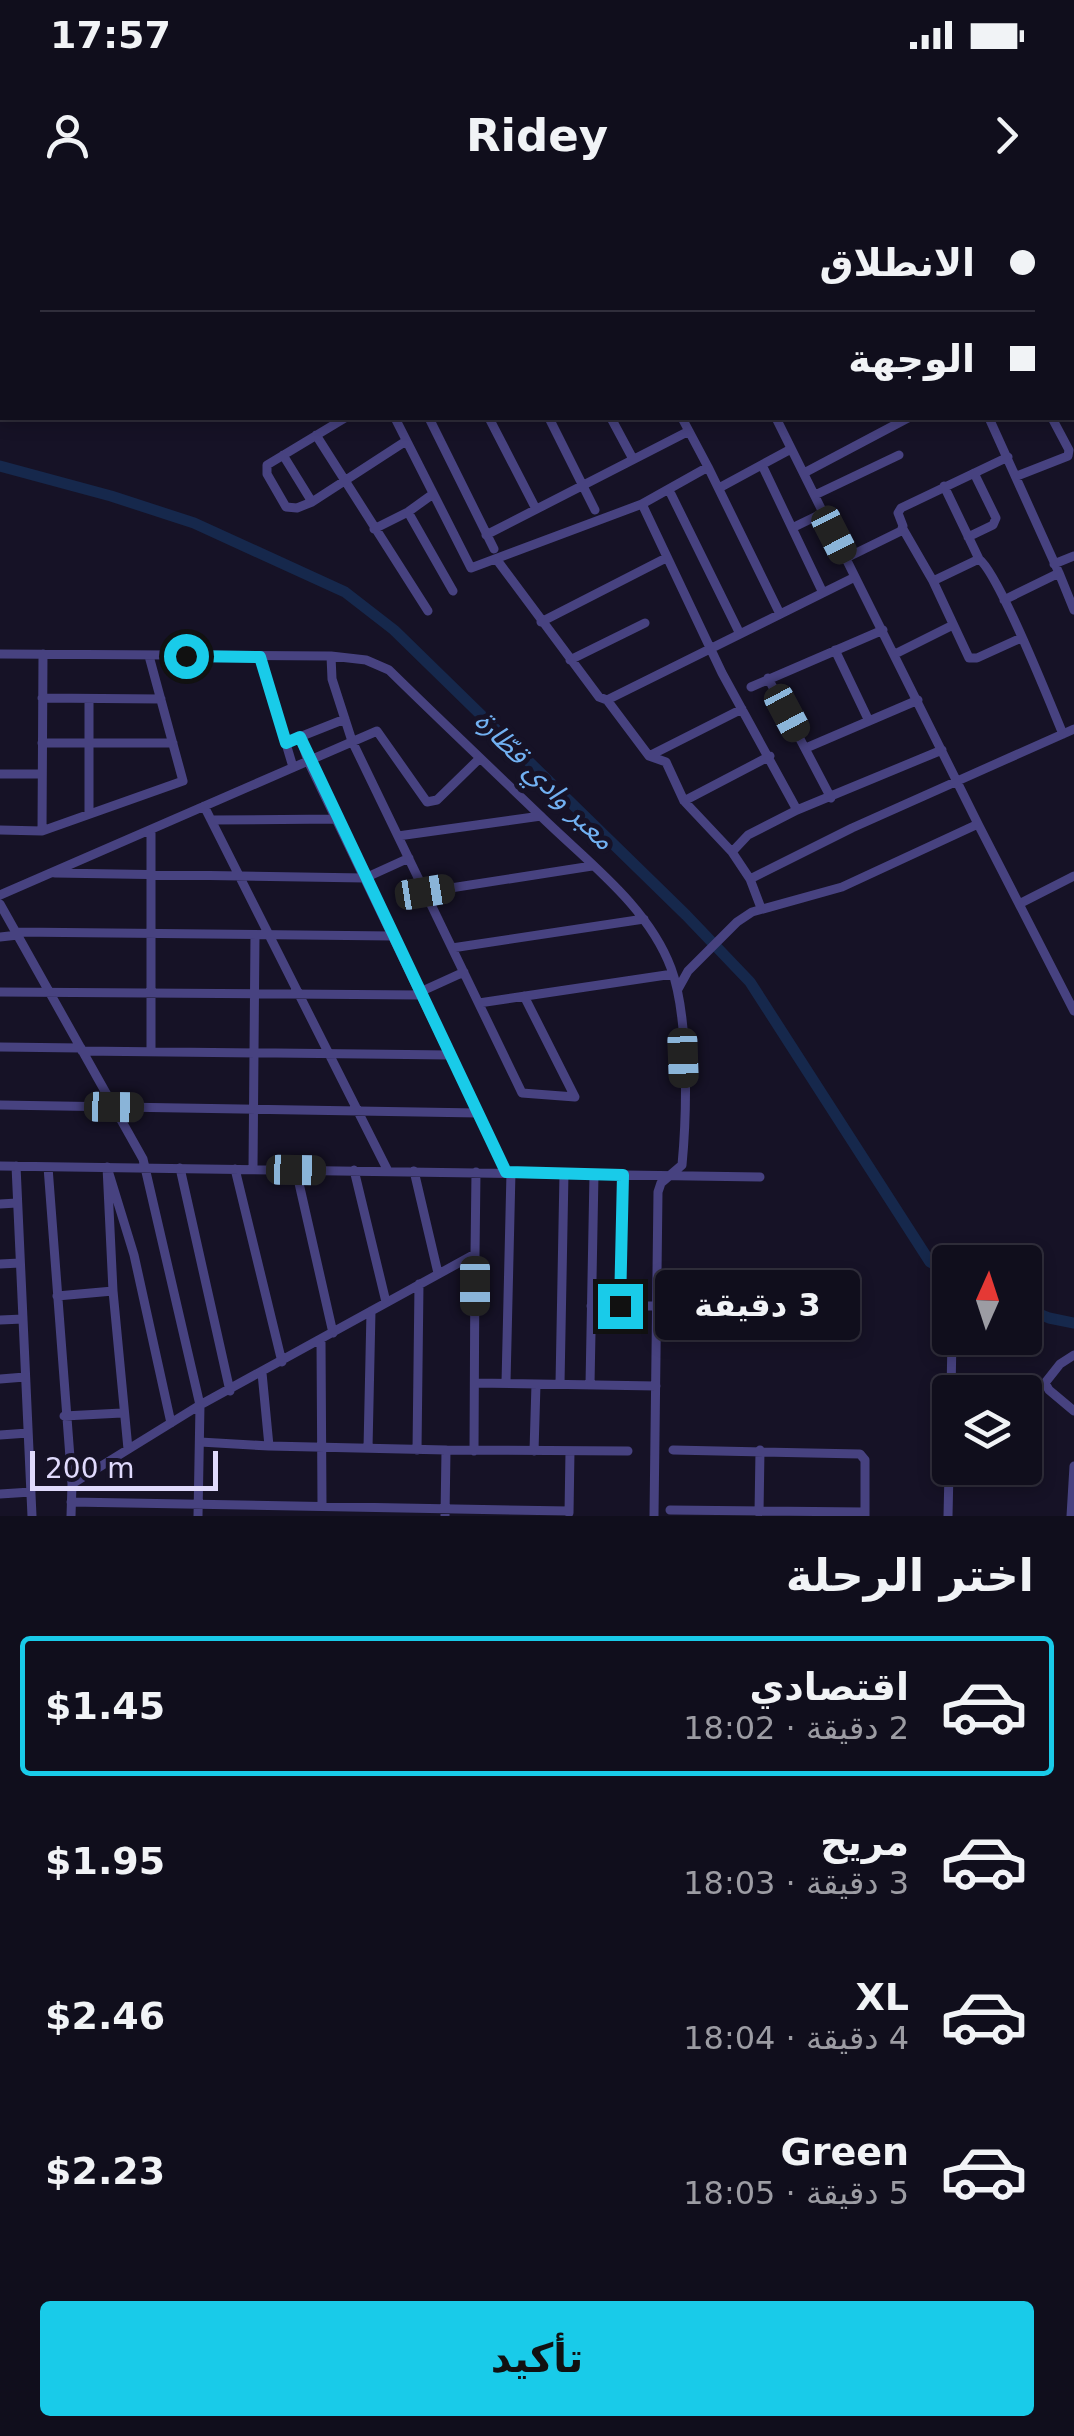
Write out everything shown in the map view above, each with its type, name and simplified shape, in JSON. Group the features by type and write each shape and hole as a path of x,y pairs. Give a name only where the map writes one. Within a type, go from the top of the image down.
{"street":[{"path":"342,420 266,466 286,507 298,508 312,502 406,441"},
{"path":"396,420 474,569 495,555 642,504 708,468"},
{"path":"429,420 495,555 599,697 607,700 649,756 666,762 684,801 732,852 750,879 760,908"},
{"path":"490,420 536,509"},
{"path":"549,420 595,510"},
{"path":"612,420 633,460"},
{"path":"683,420 780,614"},
{"path":"777,420 1074,1011"},
{"path":"804,473 904,420"},
{"path":"990,420 1074,610"},
{"path":"1017,476 1068,456 1053,420"},
{"path":"486,535 689,431"},
{"path":"316,435 428,611"},
{"path":"719,488 792,449"},
{"path":"283,455 312,502"},
{"path":"814,494 898,455"},
{"path":"1008,457 898,510 903,529 972,660 1021,638"},
{"path":"762,465 823,593"},
{"path":"968,537 993,525 996,518 974,473"},
{"path":"750,879 1069,732 944,486"},
{"path":"670,490 740,634"},
{"path":"374,529 433,494"},
{"path":"642,504 710,648 797,810"},
{"path":"408,512 453,591"},
{"path":"792,528 823,513"},
{"path":"846,558 903,529"},
{"path":"1004,600 1074,556"},
{"path":"541,622 666,558"},
{"path":"932,581 979,559"},
{"path":"607,700 856,577"},
{"path":"570,660 645,624"},
{"path":"895,654 953,625"},
{"path":"750,687 882,630"},
{"path":"835,650 868,718"},
{"path":"0,654 332,656 366,660 389,670 644,919 678,989 684,1079 682,1161 661,1183 658,1192 654,1516"},
{"path":"42,654 42,831"},
{"path":"0,830 42,831 183,781 149,656"},
{"path":"332,656 332,679 352,741 522,1092 575,1097 524,996"},
{"path":"260,657 293,767"},
{"path":"768,678 831,798"},
{"path":"42,698 161,699"},
{"path":"89,699 89,814"},
{"path":"806,748 868,718 918,700"},
{"path":"649,756 742,710"},
{"path":"286,743 345,720"},
{"path":"0,895 377,730 427,802 437,800 480,758"},
{"path":"300,737 508,1172 506,1384"},
{"path":"42,742 173,743"},
{"path":"732,852 748,835 797,810 942,750"},
{"path":"684,801 770,756"},
{"path":"0,774 42,774"},
{"path":"204,806 388,1171"},
{"path":"398,836 541,816"},
{"path":"211,820 337,819"},
{"path":"678,989 688,971 745,916 760,908 842,886 978,824"},
{"path":"151,830 151,1052"},
{"path":"52,872 365,878 409,858"},
{"path":"425,892 592,866"},
{"path":"1019,904 1074,876"},
{"path":"0,904 145,1168 200,1405 198,1516"},
{"path":"452,948 644,919"},
{"path":"253,1169 255,935"},
{"path":"0,937 393,936"},
{"path":"479,1003 672,970 688,971"},
{"path":"0,992 421,993 464,972"},
{"path":"0,1047 450,1055"},
{"path":"0,1106 478,1113"},
{"path":"0,1166 760,1177"},
{"path":"16,1166 32,1516"},
{"path":"48,1166 72,1484 71,1516"},
{"path":"106,1167 122,1413 128,1450"},
{"path":"106,1167 134,1255 171,1423"},
{"path":"180,1168 230,1391"},
{"path":"235,1169 282,1362"},
{"path":"296,1170 333,1333"},
{"path":"354,1170 386,1302"},
{"path":"414,1171 438,1273"},
{"path":"474,1450 476,1172"},
{"path":"560,1384 564,1173"},
{"path":"590,1385 594,1174"},
{"path":"620,1306 623,1175"},
{"path":"0,1204 17,1203"},
{"path":"72,1484 200,1405 475,1254"},
{"path":"0,1264 20,1262"},
{"path":"417,1450 419,1284"},
{"path":"57,1296 113,1290"},
{"path":"591,1306 656,1306"},
{"path":"368,1448 371,1311"},
{"path":"0,1320 23,1318"},
{"path":"321,1340 322,1505"},
{"path":"1074,1355 1060,1364 1045,1383 1074,1411"},
{"path":"262,1373 268,1446"},
{"path":"0,1379 26,1377"},
{"path":"475,1383 656,1386"},
{"path":"534,1451 536,1384"},
{"path":"64,1416 122,1413"},
{"path":"0,1435 28,1433"},
{"path":"200,1442 417,1450 628,1451"},
{"path":"445,1512 446,1450"},
{"path":"670,1510 865,1514 865,1460 860,1454 673,1450"},
{"path":"759,1514 760,1450"},
{"path":"71,1502 568,1513 570,1451"},
{"path":"1070,1516 1074,1466"},
{"path":"948,1516 949,1485"},
{"path":"0,1494 31,1492"},
{"path":"282,1504 282,1516"}],"waterway":[{"name":"معبر وادي قطّارة","path":"0,466 194,523 345,592 394,630 750,982 932,1263"},
{"name":"معبر وادي قطّارة","path":"1042,1315 1074,1323"}],"route":[{"path":"186,656 260,657 286,743 300,737 506,1172 623,1175 620,1306"}]}
